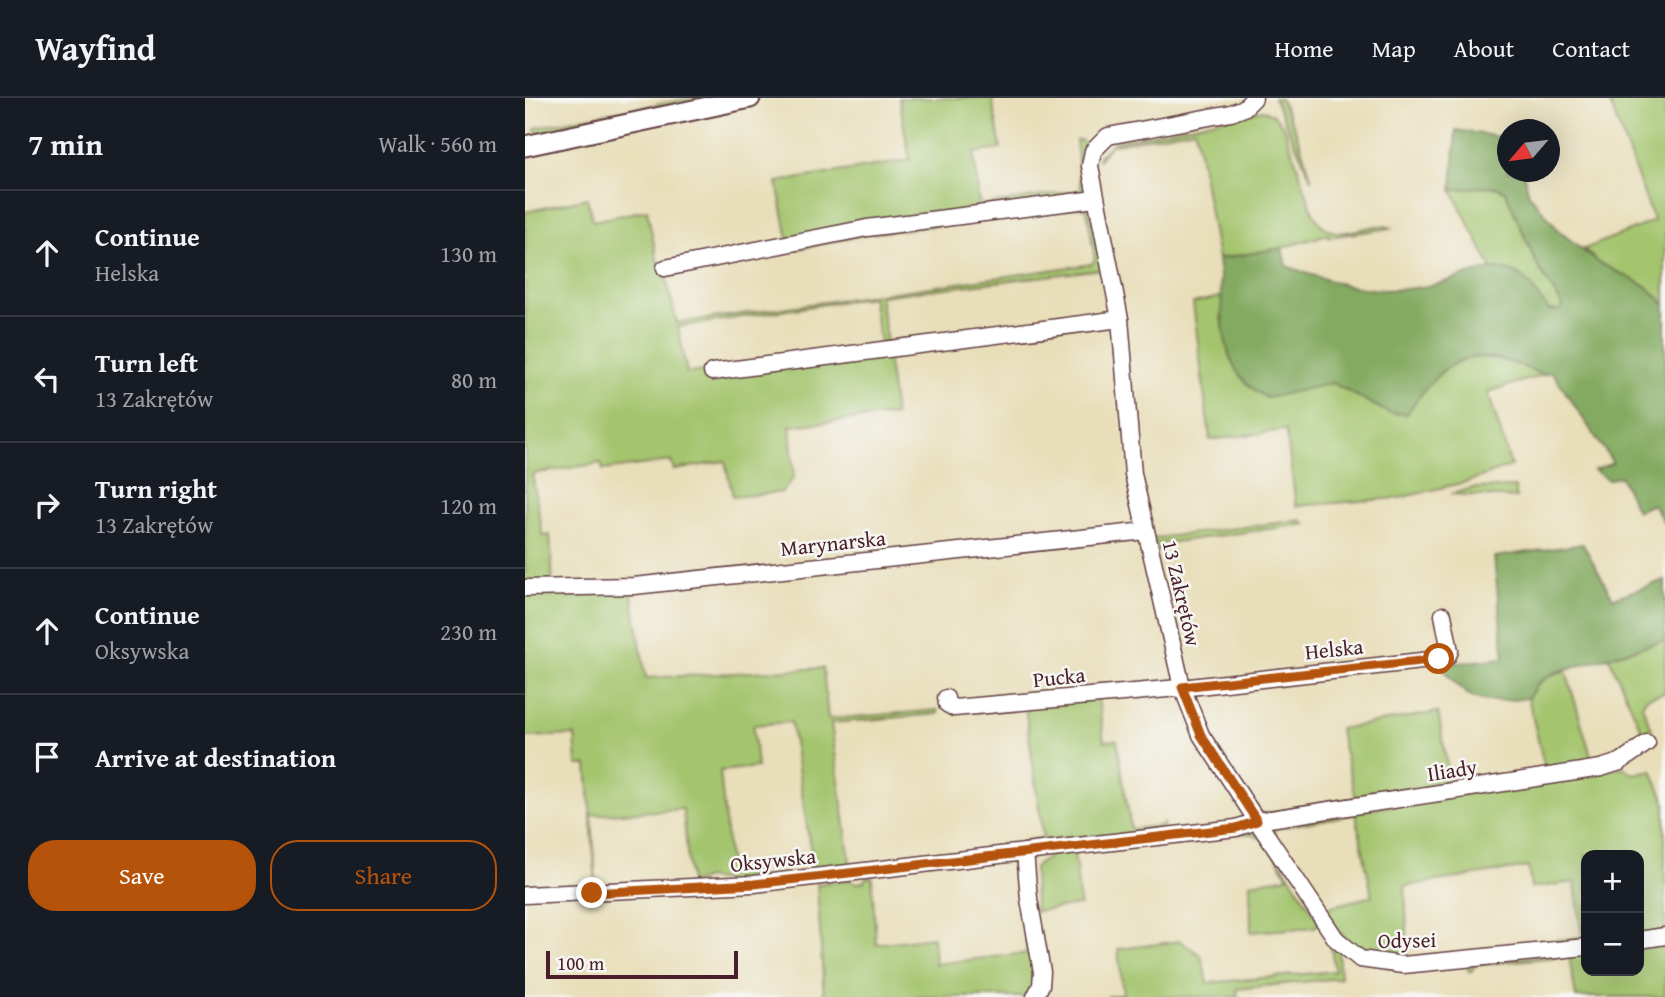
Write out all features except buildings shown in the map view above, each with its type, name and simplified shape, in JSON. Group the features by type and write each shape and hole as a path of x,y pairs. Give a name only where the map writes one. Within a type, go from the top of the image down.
{"street":[{"path":"525,146 750,98"},
{"name":"13 Zakrętów","path":"1254,98 1244,108 1231,113 1114,134 1101,141 1091,158 1095,199 1120,318 1133,474 1182,687 1201,735 1257,821"},
{"path":"665,268 867,228 1095,199"},
{"path":"712,372 1120,318"},
{"name":"Marynarska","path":"525,588 634,586 1146,531"},
{"name":"Helska","path":"1182,687 1443,658 1450,651 1443,615"},
{"name":"Pucka","path":"946,698 947,704 954,708 1182,687"},
{"name":"Iliady","path":"1257,821 1601,768 1620,762 1647,743"},
{"path":"1035,997 1041,985 1042,972 1029,899 1025,852 1236,828 1257,821"},
{"name":"Odysei","path":"1257,821 1336,939 1360,959 1403,965 1581,947"},
{"name":"Oksywska","path":"525,895 754,884 1025,852"},
{"path":"1644,939 1665,936"}],"green space":[{"path":"691,98 719,98 604,121 598,115"},
{"path":"899,98 992,98 1001,149 974,153 979,203 983,205 1081,190 1076,140 1081,140 1087,147 1084,196 788,239 777,182 910,160"},
{"path":"1274,98 1280,98 1295,129 1312,180"},
{"path":"1608,98 1665,98 1665,304 1646,286 1599,263 1584,249 1654,221"},
{"path":"1263,110 1274,115 1284,127 1314,215 1323,226 1342,232 1382,226 1391,228 1329,237 1328,234 1282,248 1218,259 1195,129 1111,145 1099,160 1098,157 1114,142"},
{"path":"592,116 590,124 537,133 535,128"},
{"path":"1456,130 1497,136 1497,182 1526,182 1529,194 1559,231 1599,263 1646,286 1665,304 1665,524 1653,504 1637,511 1620,476 1608,480 1594,470 1613,463 1552,372 1543,375 1499,359 1465,359 1436,377 1407,414 1389,413 1333,383 1267,398 1249,386 1237,372 1225,337 1218,259 1282,248 1286,266 1341,284 1393,290 1433,285 1479,271 1506,270 1525,280 1548,310 1560,311 1563,306 1538,267 1505,191 1493,186 1452,190"},
{"path":"1493,186 1505,191 1538,267 1563,306 1560,311 1548,310 1526,281 1512,273 1492,269 1452,190"},
{"path":"587,198 593,221 647,210 658,264 868,231 1089,206 1104,269 880,296 887,343 880,342 872,297 678,327 687,373 887,352 895,415 790,426 794,477 782,492 733,497 725,461 674,470 671,461 603,470 601,463 532,474 543,536 550,535 553,584 525,584 525,212","holes":["1082,207 1087,210 1095,260 1091,264 677,323 666,277 869,234"]},
{"path":"1224,296 1221,321 1304,389 1333,383 1389,413 1407,414 1436,377 1465,359 1499,359 1543,375 1488,392 1511,466 1470,481 1399,498 1296,506 1286,430 1210,440 1193,303"},
{"path":"1515,487 1516,498 1451,494 1472,488"},
{"path":"1301,520 1306,524 1159,544 1160,551 1156,550 1154,538"},
{"path":"1583,544 1613,598 1665,580 1665,640 1553,673 1538,683 1528,698 1486,701 1469,695 1460,688 1439,665 1504,658 1494,557"},
{"path":"631,589 646,678 823,668 828,719 938,710 938,714 831,723 851,869 814,872 791,722 753,725 757,767 720,771 730,870 756,868 757,876 730,882 706,878 690,884 683,809 592,815 596,884 587,765 577,765 575,735 525,737 525,592"},
{"path":"1665,640 1665,692 1646,698 1642,706 1652,729 1643,733 1609,657"},
{"path":"1566,671 1594,766 1546,773 1528,698 1544,680 1553,674"},
{"path":"1098,698 1104,741 1117,740 1131,829 1160,826 1163,823 1163,832 1027,847 1025,841 1043,838 1025,706"},
{"path":"1438,712 1451,788 1268,814 1356,799 1339,729"},
{"path":"1643,733 1630,749 1613,756"},
{"path":"1623,767 1633,774 1652,770 1665,802 1665,932 1644,935 1644,850 1581,850 1581,929 1575,882 1531,888 1528,867 1405,886 1408,957 1415,960 1356,952 1320,909 1372,896 1356,814 1273,829 1276,835 1270,830 1274,825"},
{"path":"1254,830 1264,837 1320,922 1315,927 1251,932 1250,883 1288,877 1263,840 1257,836 1238,834"},
{"path":"1074,851 1080,905 1035,911 1034,867 1055,853"},
{"path":"1012,860 1019,868 1038,972 1029,997 824,997 817,884 851,880 855,883 863,882 872,877 876,944 933,937 935,964 1028,953 1015,868 1008,861"},
{"path":"1581,937 1581,944 1556,946 1555,940"},
{"path":"1665,939 1665,997 1576,997 1569,956 1475,965 1472,971 1468,972 1470,964 1581,951 1581,976 1644,976 1644,941"},
{"path":"1180,941 1201,955 1208,983 1335,971 1330,941 1338,950 1340,978 1237,989 1238,997 1106,997 1123,994 1118,949"}],"route":[{"path":"592,893 754,884 1236,828 1257,821 1201,735 1182,687 1439,659"}]}
